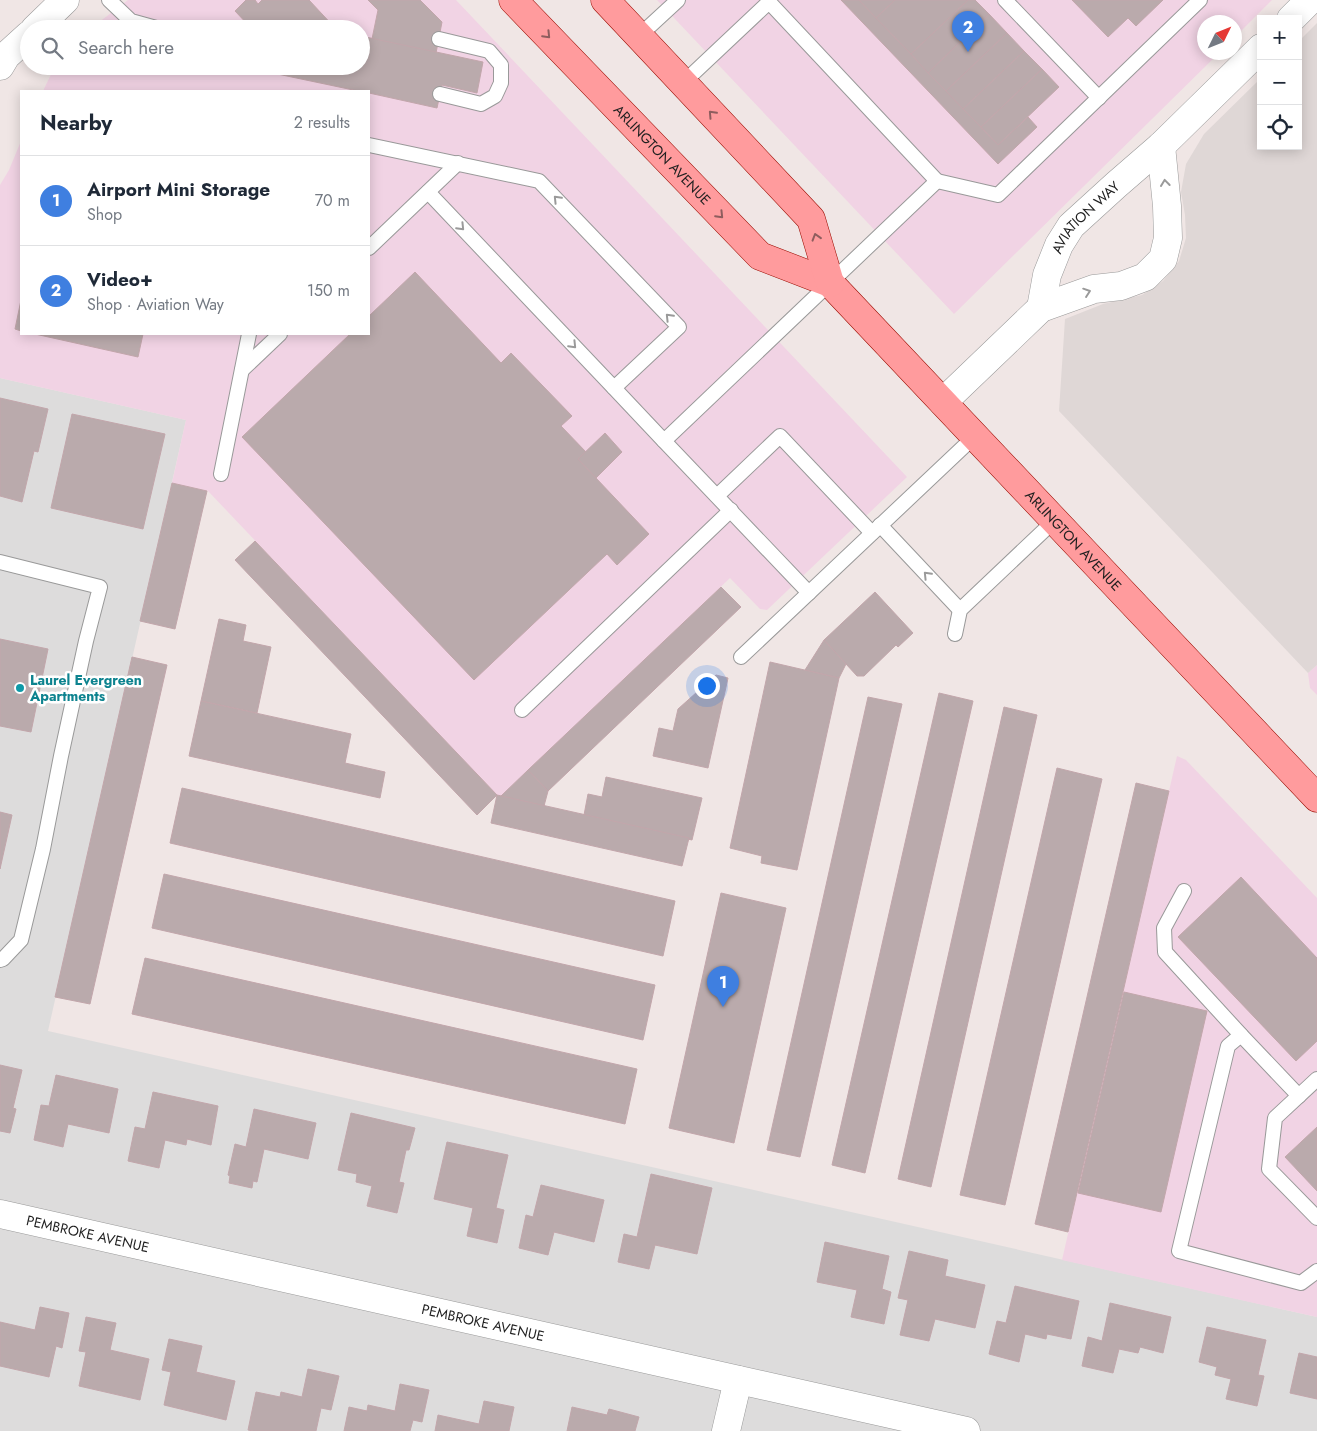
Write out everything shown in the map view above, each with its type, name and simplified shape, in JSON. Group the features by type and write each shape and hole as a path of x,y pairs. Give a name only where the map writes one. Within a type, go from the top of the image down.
{"main road":[{"name":"ARLINGTON AVENUE","path":"513,0 760,256 830,283 1317,798"},
{"name":"ARLINGTON AVENUE","path":"605,0 811,219 830,283"}],"street":[{"path":"44,20 65,0"},
{"path":"1295,15 1310,0"},
{"path":"0,66 6,56 20,43"},
{"name":"AVIATION WAY","path":"1041,308 1048,275 1059,245 1071,226 1160,146 1257,52"},
{"path":"943,402 1041,308 1094,289 1121,286 1145,277 1162,259 1168,238 1168,206 1160,146"},
{"name":"PEMBROKE AVENUE","path":"0,1214 966,1431"},
{"path":"726,1431 738,1380"}],"lane":[{"path":"110,0 130,20"},
{"path":"639,36 678,0"},
{"path":"1005,0 1098,98"},
{"path":"683,83 769,1 937,181 998,196 1200,0"},
{"path":"439,39 489,51 501,66 501,83 495,96 482,104 440,94"},
{"path":"370,145 539,181 679,327 614,388"},
{"path":"370,247 458,163"},
{"path":"664,440 937,181"},
{"path":"428,192 809,593"},
{"path":"221,474 249,335"},
{"path":"242,370 279,335"},
{"path":"717,496 780,436 960,610"},
{"path":"741,657 974,436"},
{"path":"522,710 731,510"},
{"path":"955,634 960,610 1054,520"},
{"path":"0,562 100,587 86,641 43,849 21,940 3,960 0,960"},
{"path":"1184,891 1164,928 1165,952 1299,1096"},
{"path":"1242,1035 1228,1046 1179,1251 1301,1283 1317,1271"},
{"path":"1317,1079 1275,1118 1269,1169 1317,1218"}],"shaded area":[{"path":"128,0 456,0 907,477 767,610 760,609 730,578 501,796 497,795 208,491 172,483 186,420 0,378 0,185 9,170 20,143 20,335 370,335 370,90 43,90 51,75 370,75 370,20 102,20"},
{"path":"657,0 1272,0 1242,30 1242,15 1197,15 1197,60 1212,60 954,314"},
{"path":"1317,23 1317,665 1308,673 1059,411 1065,319 1103,304 1142,295 1163,281 1179,261 1186,238 1181,192 1186,164 1204,134 1257,82 1257,150 1302,150 1302,38"},
{"path":"0,378 186,420 48,1031 1317,1317 1317,1431 0,1431"},
{"path":"1317,665 1317,695 1310,688 1308,673"},
{"path":"1177,756 1186,760 1317,898 1317,1317 1062,1260"}],"building":[{"path":"246,0 255,0 258,4 262,0 309,0 328,20 244,20 235,11"},
{"path":"368,0 420,0 442,22 436,53 372,39 378,10"},
{"path":"841,0 859,0 998,145 1028,117 1037,127 998,164"},
{"path":"859,0 895,0 876,18"},
{"path":"895,0 968,0 911,54 876,18"},
{"path":"968,0 975,0 989,14 928,73 911,54"},
{"path":"1072,0 1163,0 1136,26 1128,18 1108,37"},
{"path":"989,14 1007,33 946,91 928,73"},
{"path":"1007,33 1024,51 963,109 946,91"},
{"path":"370,38 483,62 477,93 442,85 437,108 370,93 370,90 353,90 282,75 370,75"},
{"path":"1024,51 1042,69 981,127 963,109"},
{"path":"1042,69 1059,87 998,145 981,127"},
{"path":"415,272 501,363 511,353 572,416 561,426 586,452 578,459 649,534 617,565 607,554 474,680 242,437 349,335 370,335 370,315"},
{"path":"20,305 20,331 15,329"},
{"path":"39,335 143,335 138,357"},
{"path":"0,398 48,409 38,452 34,451 22,502 0,496"},
{"path":"72,414 165,434 143,529 51,508"},
{"path":"605,433 622,452 596,478 578,459"},
{"path":"172,483 207,491 175,629 140,621"},
{"path":"255,541 497,795 477,815 235,560"},
{"path":"721,587 741,607 548,791 528,770"},
{"path":"875,592 913,633 898,647 896,645 864,676 857,676 824,640"},
{"path":"219,619 246,625 243,641 271,647 257,713 201,701"},
{"name":"Laurel Evergreen Apartments","path":"0,639 48,649 31,732 0,726"},
{"path":"824,640 846,664 839,678 805,670"},
{"path":"132,657 167,665 90,1004 55,997"},
{"path":"770,662 839,678 797,870 761,863 762,856 730,848"},
{"path":"716,675 728,678 708,768 653,756 659,728 673,731 678,709"},
{"path":"939,693 973,701 865,1173 832,1165"},
{"path":"868,697 902,704 800,1157 767,1150"},
{"path":"201,701 351,734 345,763 385,772 380,798 189,756"},
{"path":"1004,707 1037,715 931,1187 898,1179"},
{"path":"1057,768 1102,779 1005,1205 960,1195"},
{"path":"528,770 548,791 544,806 501,796"},
{"path":"606,777 702,798 692,840 584,815 588,794 602,797"},
{"path":"1136,783 1169,791 1068,1232 1035,1224"},
{"path":"182,788 675,901 663,956 170,843"},
{"path":"497,795 689,838 682,866 491,823"},
{"path":"0,812 12,815 0,869"},
{"path":"164,874 655,985 643,1040 152,928"},
{"path":"1241,877 1317,958 1317,1041 1296,1061 1178,937"},
{"path":"721,893 786,908 734,1143 669,1128"},
{"path":"145,958 637,1069 625,1124 132,1014"},
{"path":"1124,992 1207,1011 1161,1212 1078,1193"},
{"path":"0,1065 22,1070 13,1108 16,1109 10,1133 0,1131"},
{"path":"56,1075 118,1089 109,1133 68,1124 63,1147 34,1140 41,1105 49,1106"},
{"path":"153,1092 218,1106 211,1145 187,1139 186,1145 165,1140 159,1168 128,1161 135,1127 145,1129"},
{"path":"254,1109 316,1123 308,1159 264,1149 257,1182 253,1181 252,1188 229,1183 230,1176 228,1175 235,1144 246,1147"},
{"path":"351,1113 415,1128 409,1150 406,1150 399,1182 404,1183 397,1213 367,1206 372,1186 356,1182 357,1174 338,1170"},
{"path":"1317,1127 1317,1191 1285,1157"},
{"path":"447,1142 508,1155 496,1208 504,1210 497,1243 467,1236 473,1208 434,1199"},
{"path":"651,1174 712,1188 697,1254 655,1245 649,1269 618,1262 624,1234 637,1237"},
{"path":"541,1185 604,1200 594,1242 554,1232 548,1255 519,1248 526,1215 533,1217"},
{"path":"825,1242 889,1256 882,1289 891,1292 884,1324 851,1317 857,1290 817,1282"},
{"path":"909,1251 948,1260 945,1276 985,1285 975,1328 935,1319 929,1341 900,1335 908,1300 898,1298"},
{"path":"1015,1286 1079,1301 1071,1339 1047,1334 1046,1339 1025,1334 1019,1362 989,1354 997,1321 1006,1323"},
{"path":"1110,1303 1171,1317 1163,1353 1140,1347 1138,1353 1119,1349 1113,1373 1082,1366 1088,1337 1102,1341"},
{"path":"40,1307 69,1313 62,1348 56,1346 49,1377 0,1366 0,1322 35,1330"},
{"path":"86,1317 116,1323 110,1350 149,1359 140,1400 79,1386 86,1352 79,1351"},
{"path":"1207,1327 1266,1340 1258,1375 1264,1376 1257,1406 1226,1399 1231,1379 1215,1375 1217,1367 1199,1362"},
{"path":"169,1339 202,1346 196,1372 235,1381 226,1420 164,1405 171,1372 162,1370"},
{"path":"1299,1353 1317,1357 1317,1399 1290,1393"},
{"path":"308,1369 339,1376 331,1410 321,1408 316,1431 248,1430 256,1392 280,1397 281,1392 302,1397"},
{"path":"400,1384 429,1390 422,1422 413,1420 410,1431 344,1431 349,1407 367,1411 368,1405 395,1411"},
{"path":"484,1401 514,1407 509,1431 435,1431 438,1415 479,1424"},
{"path":"572,1407 607,1415 609,1409 639,1417 635,1431 567,1431"}],"place":[{"name":"Video+","path":"968,52"},
{"name":"Laurel Evergreen Apartments","path":"20,688"},
{"name":"Airport Mini Storage","path":"723,1007"}]}
